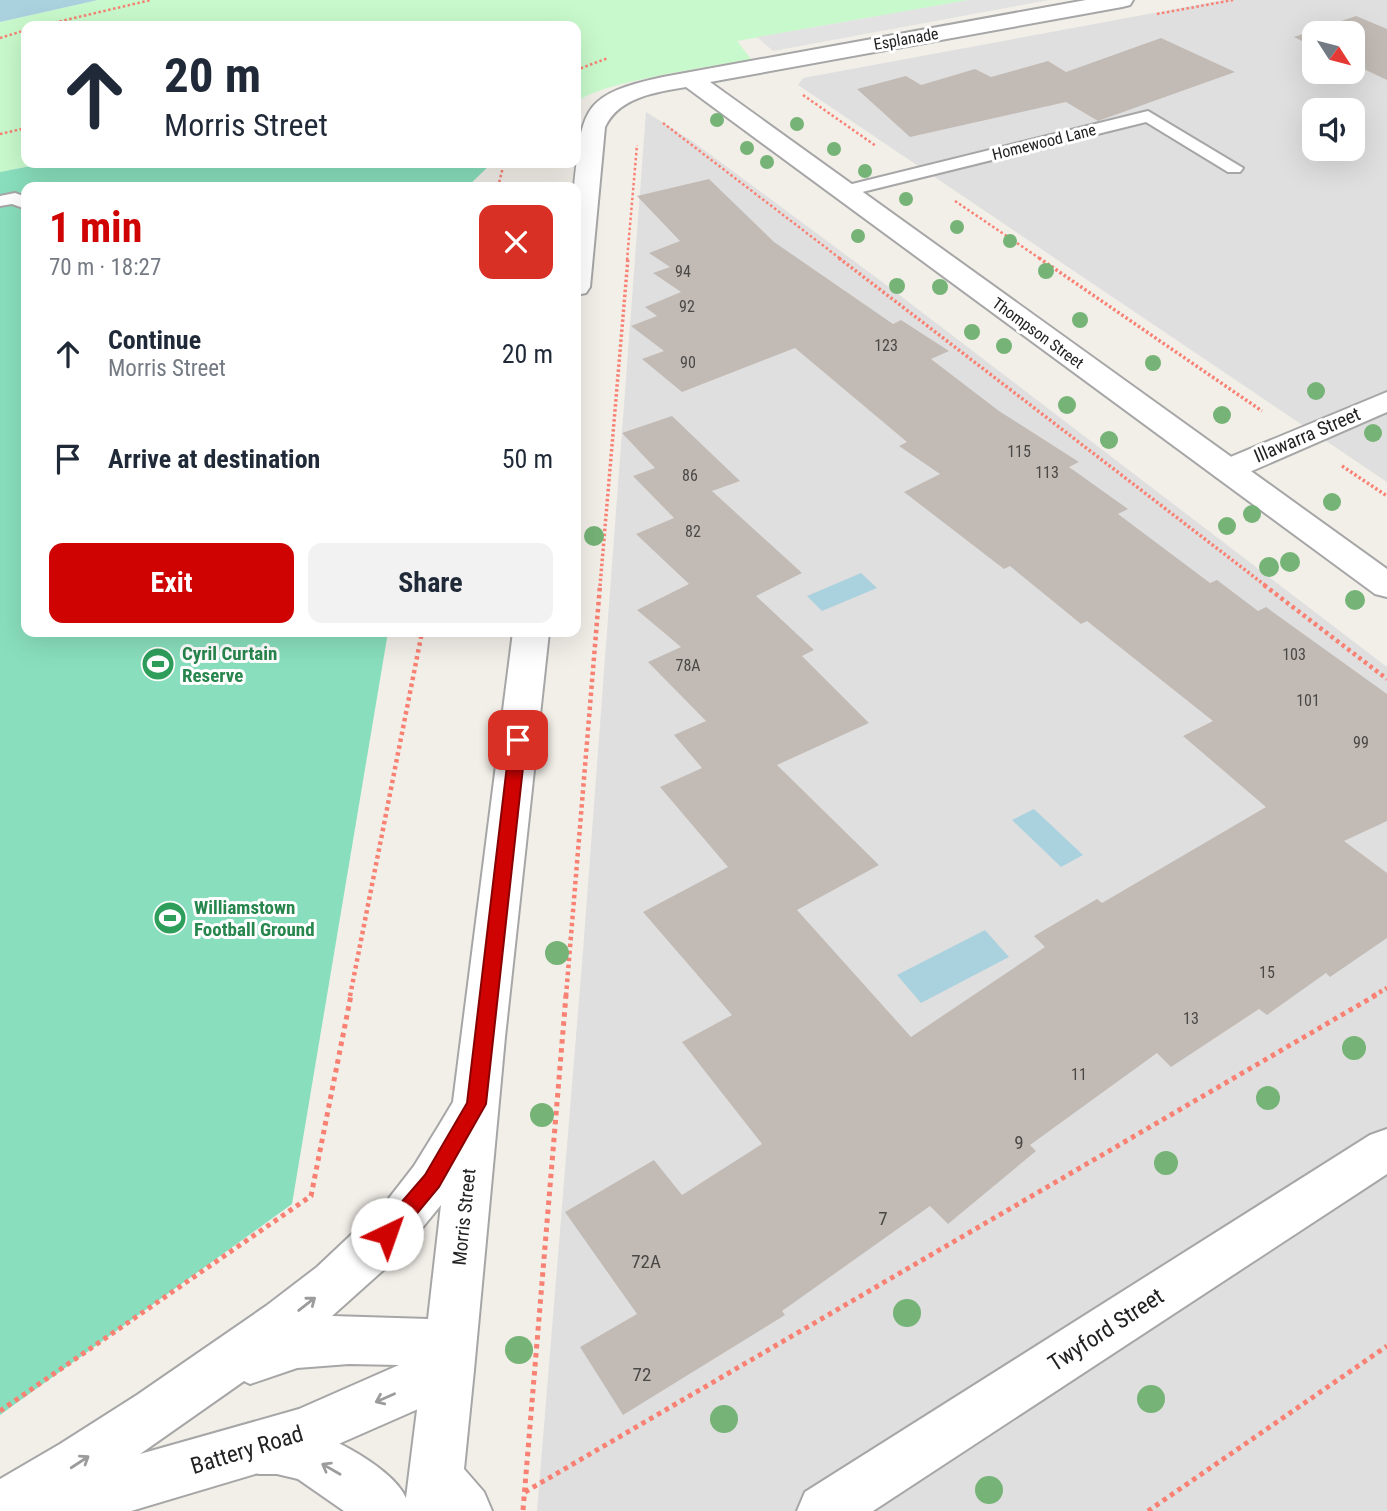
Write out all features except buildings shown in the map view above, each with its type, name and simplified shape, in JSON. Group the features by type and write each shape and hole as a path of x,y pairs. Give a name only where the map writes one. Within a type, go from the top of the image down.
{"street":[{"name":"Esplanade","path":"690,79 1122,0"},
{"name":"Thompson Street","path":"690,79 1387,586"},
{"path":"581,244 596,117 611,102 654,86 690,79"},
{"name":"Illawarra Street","path":"1227,470 1387,401"},
{"name":"Morris Street","path":"444,1500 449,1358 530,637"},
{"path":"0,1508 61,1475 303,1308 381,1241 432,1181 476,1104"},
{"name":"Twyford Street","path":"824,1511 1387,1149"},
{"path":"180,1395 258,1355 291,1345 358,1341 449,1358"},
{"name":"Battery Road","path":"39,1511 311,1431 449,1358"},
{"path":"236,1452 263,1447 285,1449 311,1458 346,1478 384,1511"}],"lane":[{"name":"Homewood Lane","path":"842,192 1148,116 1234,168"},
{"path":"0,201 15,198 21,201"}],"path":[{"path":"61,21 151,0"},
{"path":"0,38 21,32"},
{"path":"761,65 1387,496"},
{"path":"655,117 1387,679"},
{"path":"0,134 21,129"},
{"path":"523,1511 638,137"},
{"path":"0,1411 311,1196 421,637"},
{"path":"524,1493 1387,988"},
{"path":"1148,1511 1387,1346"}],"shaded area":[{"path":"969,0 1049,0 773,51 757,37"},
{"path":"1224,0 1387,0 1387,482 798,85 803,78"},
{"path":"646,112 692,141 881,281 1387,667 1387,1511 537,1511 583,951"}],"green space":[{"path":"98,0 969,0 737,41 751,59 631,82 607,88 581,100 581,21 21,21 21,168 0,172 0,22"},
{"name":"Williamstown Football Ground","path":"21,168 487,168 472,182 21,182 21,637 387,637 292,1204 0,1415 0,172"}],"water":[{"path":"0,0 98,0 0,22"},
{"path":"861,573 877,588 822,611 807,596"},
{"path":"1034,809 1083,855 1061,867 1012,820"},
{"path":"985,930 1009,957 921,1003 897,975"}],"place":[{"name":"Cyril Curtain Reserve","path":"158,664"},
{"name":"Williamstown Football Ground","path":"170,918"}],"route":[{"path":"387,1234 432,1181 476,1104 518,740"}]}
